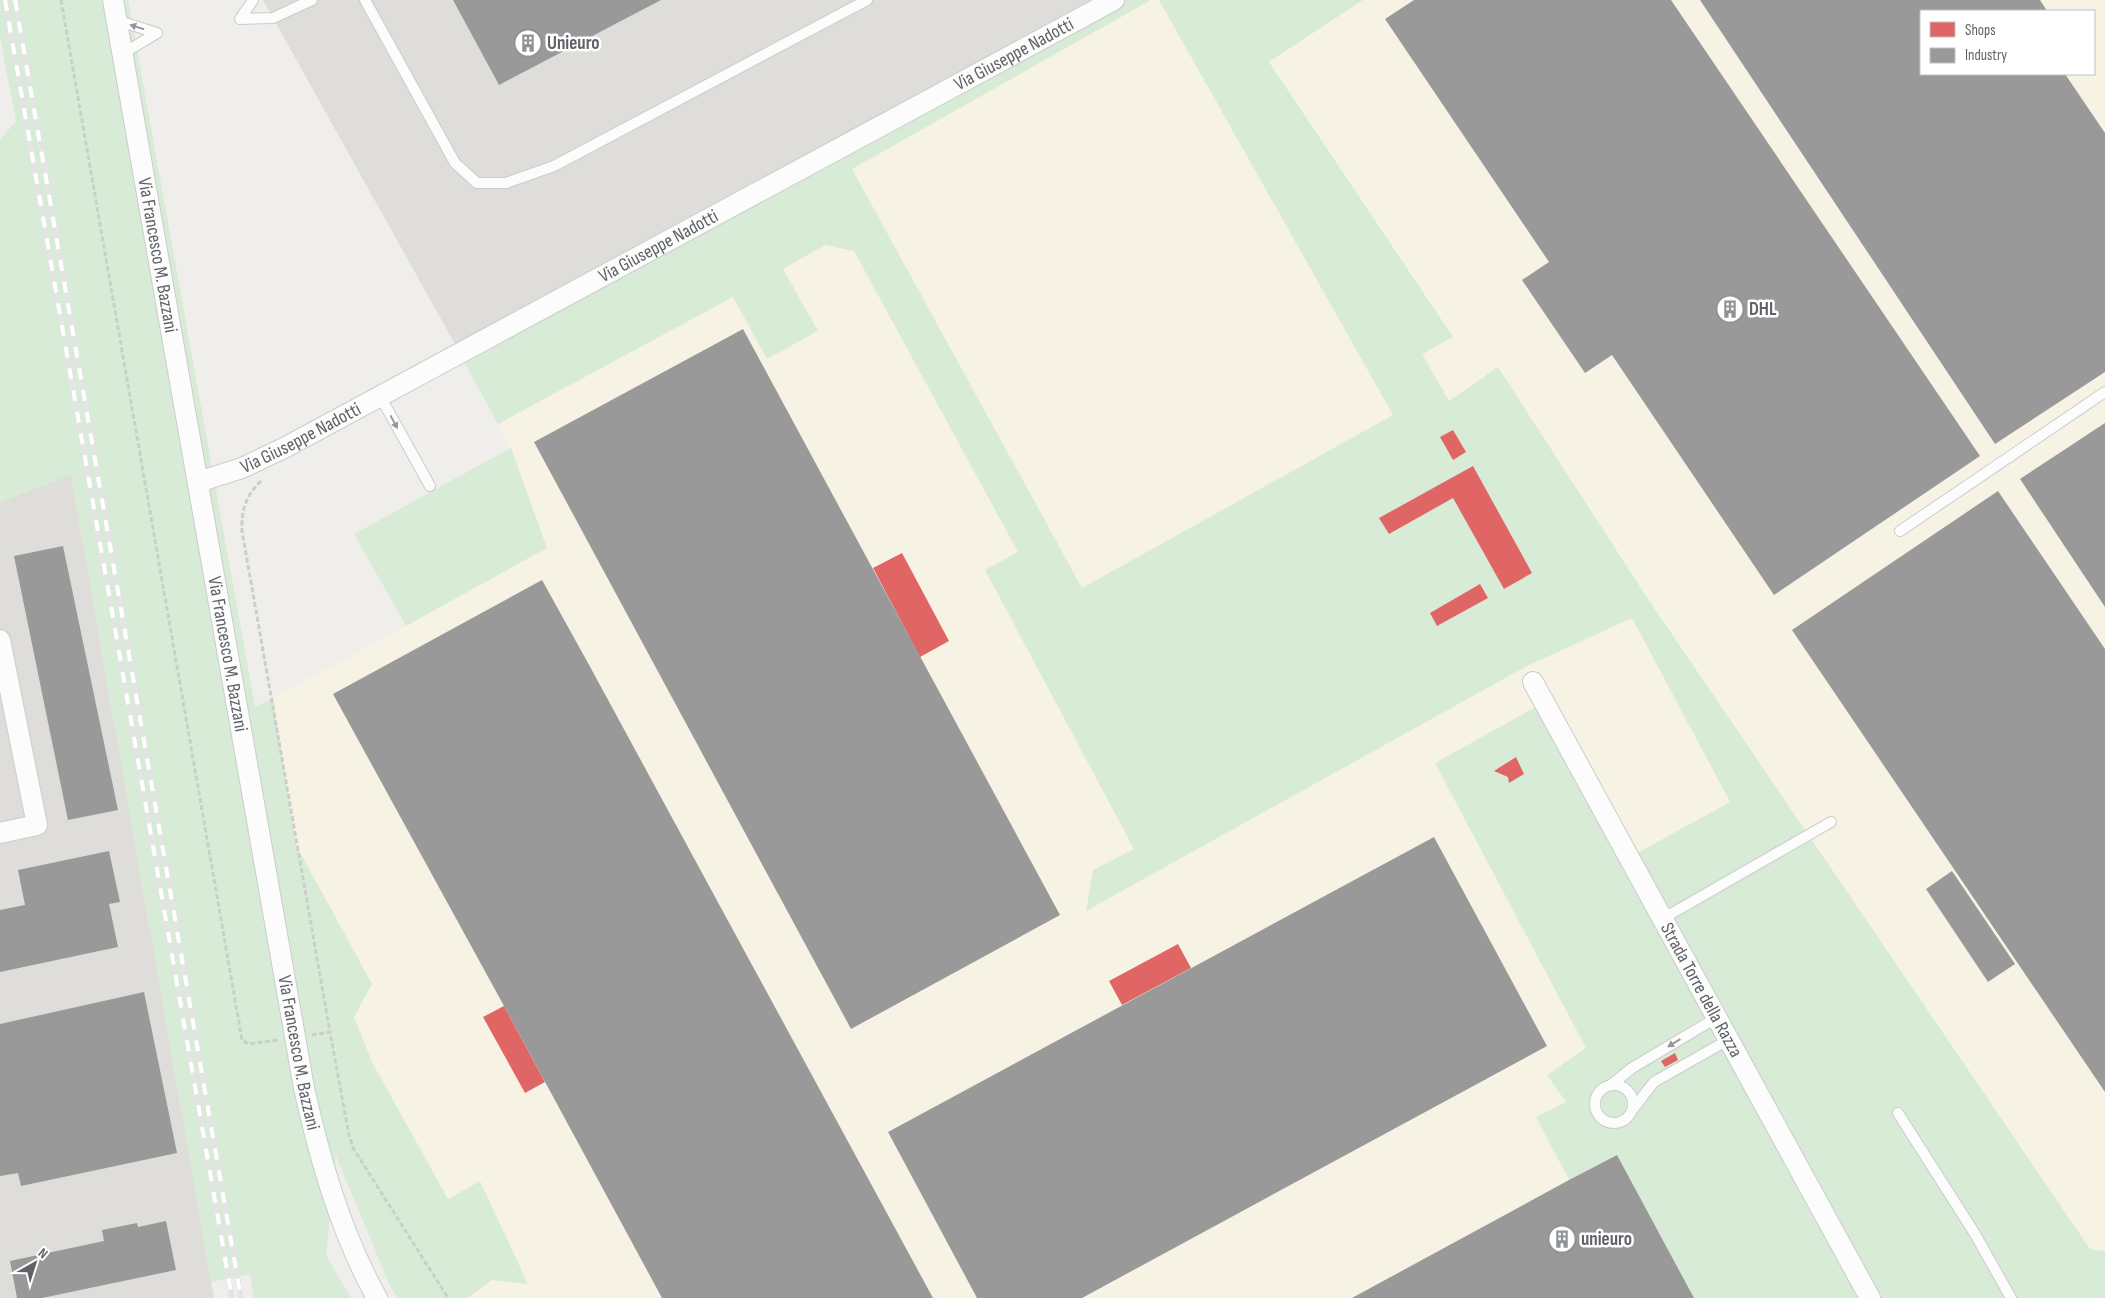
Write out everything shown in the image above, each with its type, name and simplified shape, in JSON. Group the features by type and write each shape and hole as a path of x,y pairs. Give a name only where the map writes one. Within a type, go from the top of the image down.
{"street":[{"name":"Via Francesco M. Bazzani","path":"113,0 294,1038 314,1135 327,1177 361,1267 377,1298"},
{"name":"Via Giuseppe Nadotti","path":"198,482 242,468 380,396 1114,0"},
{"path":"0,640 37,825 0,833"},
{"name":"Strada Torre della Razza","path":"1533,682 1870,1298"}],"lane":[{"path":"253,0 240,19 273,18 312,0"},
{"path":"365,0 454,163 477,183 506,184 554,166 867,0"},
{"path":"116,20 157,33 122,54"},
{"path":"1900,531 2105,392"},
{"path":"380,396 430,486"},
{"path":"1662,919 1831,822"},
{"path":"1716,1018 1632,1068 1600,1090 1597,1096 1596,1107 1602,1118 1607,1121 1620,1122 1630,1114 1654,1082 1728,1040"},
{"path":"1611,1084 1617,1084 1628,1090 1632,1096 1633,1109"},
{"path":"1898,1113 1975,1234 2011,1298"}],"path":[{"path":"61,0 242,1040 248,1044 330,1032"},
{"path":"263,479 249,495 243,508 242,531 330,1032 353,1148 448,1298"}],"shaded area":[{"path":"263,0 1109,0 461,355"},
{"path":"1109,0 2105,0 2105,1298 398,1298 390,1286 256,707 406,626 354,534 511,449 461,355"},
{"path":"71,474 214,1298 0,1298 0,502"}],"green space":[{"path":"0,0 128,0 255,707 273,698 296,845 372,984 354,1017 372,1062 448,1199 480,1181 528,1284 492,1280 468,1298 398,1298 390,1286 336,1156 326,1255 351,1298 254,1298 250,1274 211,1282 71,475 0,502 0,140 16,121 0,37"},
{"path":"1109,0 1151,0 852,169 1082,588 1393,415 1159,0 1363,0 1269,62 1453,337 1422,354 1449,401 1498,367 1646,596 2090,1249 2105,1251 2105,1298 1694,1298 1617,1155 1569,1180 1536,1117 1566,1102 1547,1075 1586,1048 1435,763 1543,703 1632,856 1730,802 1632,618 1525,667 1086,911 1093,870 1134,849 985,570 1018,552 854,251 825,245 783,269 818,331 767,359 733,297 498,424 459,353"},
{"path":"511,448 547,548 406,626 354,534"}],"building: Shops":[{"path":"1453,430 1466,452 1453,460 1440,437"},
{"path":"1473,466 1532,573 1504,589 1453,498 1389,534 1379,518"},
{"path":"902,553 949,641 920,657 873,568"},
{"path":"1480,584 1488,598 1437,626 1430,613"},
{"path":"1516,757 1524,774 1509,783 1508,777 1494,771"},
{"path":"1178,944 1191,968 1122,1005 1109,981"},
{"path":"504,1006 545,1082 525,1093 483,1017"},
{"path":"1675,1053 1678,1060 1665,1067 1661,1061"}],"building: Industry":[{"name":"Unieuro","path":"453,0 661,0 499,85"},
{"name":"DHL","path":"1414,0 1671,0 1980,456 1774,595 1612,355 1585,373 1522,280 1549,262 1385,19"},
{"path":"1700,0 2040,0 2046,10 1920,10 1920,75 2066,75 2105,133 2105,372 1995,444"},
{"path":"743,329 1060,915 851,1029 534,442"},
{"path":"2105,423 2105,607 2020,479"},
{"path":"1998,491 2105,649 2105,1092 1792,630"},
{"path":"63,546 118,810 68,820 14,556"},
{"path":"542,580 933,1298 662,1298 333,694"},
{"path":"1434,837 1547,1046 1082,1298 977,1298 888,1132"},
{"path":"109,851 120,902 109,904 118,947 0,972 0,910 25,905 18,870"},
{"path":"1952,871 2015,964 1988,982 1926,889"},
{"path":"144,992 177,1153 21,1186 18,1173 0,1176 0,1024"},
{"name":"unieuro","path":"1617,1155 1694,1298 1352,1298 1569,1180"},
{"path":"166,1221 176,1270 42,1298 17,1298 10,1261 104,1241 102,1230 137,1223 138,1227"}],"railway":[{"path":"5,0 232,1298"},
{"path":"15,0 241,1298"}],"place":[{"name":"Unieuro","path":"528,43"},
{"name":"DHL","path":"1730,309"},
{"name":"unieuro","path":"1562,1239"}]}
